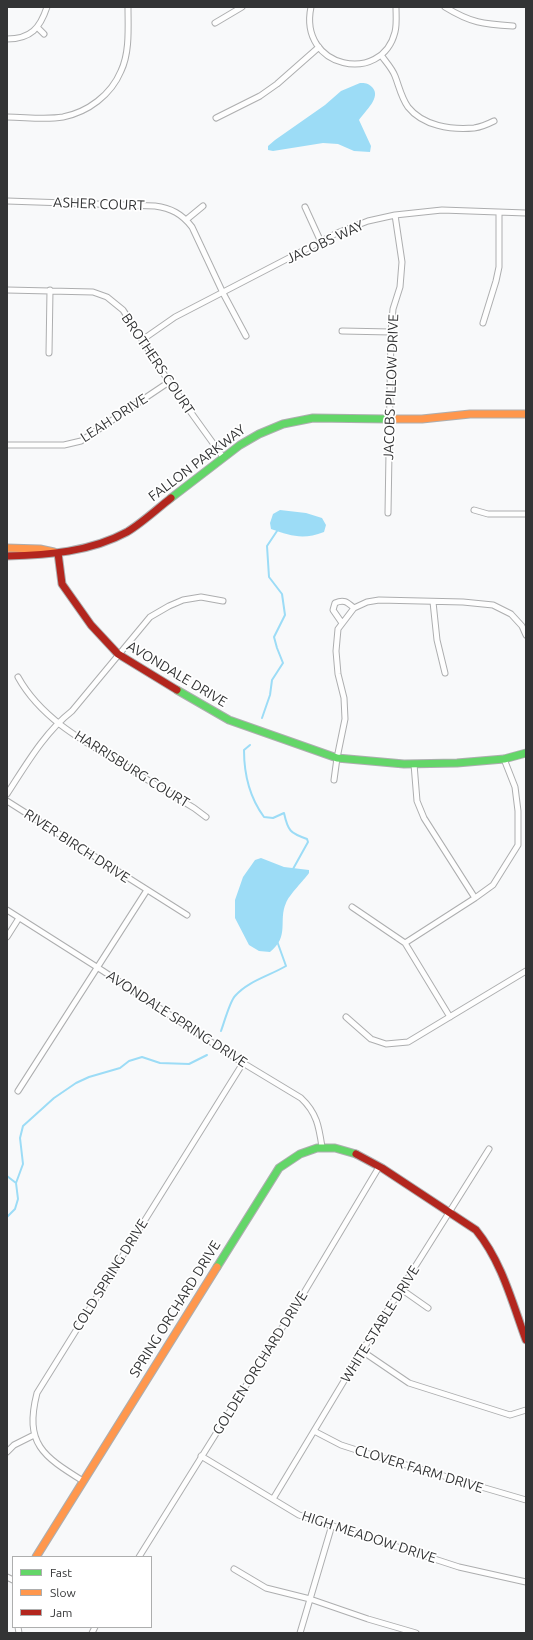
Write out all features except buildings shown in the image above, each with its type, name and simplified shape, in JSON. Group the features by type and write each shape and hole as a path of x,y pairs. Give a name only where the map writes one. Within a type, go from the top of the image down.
{"street":[{"path":"7,39 15,39 32,33 38,28 47,7"},
{"path":"7,117 62,117 88,108 100,99 121,71 126,50 128,7"},
{"path":"215,23 242,7"},
{"path":"311,7 309,20 314,41 325,54 334,60 351,64 365,62 381,55 392,41 396,31 396,7"},
{"path":"445,7 470,21 485,24 513,26"},
{"path":"38,28 44,34"},
{"path":"216,118 260,96 277,84 319,47"},
{"path":"381,55 394,74 402,97 416,115 426,121 437,126 474,128 494,121"},
{"name":"ASHER COURT","path":"7,201 155,206 168,208 186,220 192,228 223,293 246,336"},
{"path":"186,220 203,206"},
{"path":"305,207 321,242"},
{"name":"JACOBS WAY","path":"142,340 175,317 321,242 358,225 395,215 442,210 526,213"},
{"path":"483,323 499,267 499,213"},
{"name":"JACOBS PILLOW DRIVE","path":"388,512 391,332 393,309 400,287 402,262 395,215"},
{"name":"BROTHERS COURT","path":"7,290 93,292 107,297 123,310 169,382 223,457"},
{"path":"49,353 50,290"},
{"path":"342,331 391,332"},
{"name":"LEAH DRIVE","path":"7,444 64,444 81,441 169,382"},
{"name":"FALLON PARKWAY","path":"7,556 40,556 58,552 88,549 107,542 128,531 223,457 259,434 277,426 313,418 422,419 491,413 526,414"},
{"path":"474,510 488,514 526,514"},
{"name":"FALLON PARKWAY","path":"7,548 40,549 58,552"},
{"name":"AVONDALE DRIVE","path":"58,552 62,584 92,625 118,654 229,720 280,739 337,758 349,760 404,764 457,763 504,759 526,753"},
{"path":"7,794 36,750 58,722 72,712 118,654 150,617 183,600 201,597 223,601"},
{"path":"342,622 333,610 335,603 341,600 346,601 354,608"},
{"path":"334,780 345,719 344,698 338,674 336,651 338,629 354,608 367,602 379,600 463,602 494,605 510,614 522,626 526,635"},
{"path":"433,602 437,640 445,673"},
{"name":"HARRISBURG COURT","path":"18,677 25,690 39,706 80,739 194,808 206,817"},
{"path":"405,943 476,898 492,885 518,845 518,811 515,787 504,759"},
{"path":"414,764 417,802 424,818 476,898"},
{"name":"RIVER BIRCH DRIVE","path":"7,801 187,915"},
{"path":"18,1091 147,890"},
{"path":"352,907 405,943 450,1017"},
{"name":"AVONDALE SPRING DRIVE","path":"7,910 243,1063 293,1092 309,1106 316,1119 322,1147"},
{"path":"7,937 19,918"},
{"path":"346,1017 371,1039 386,1044 408,1042 526,971"},
{"name":"COLD SPRING DRIVE","path":"83,1481 53,1462 43,1452 34,1435 32,1410 37,1394 243,1063"},
{"name":"SPRING ORCHARD DRIVE","path":"37,1556 279,1168 305,1152 322,1147 346,1150 379,1167 476,1230 487,1243 500,1271 526,1340"},
{"name":"WHITE STABLE DRIVE","path":"273,1499 362,1351 488,1149"},
{"name":"GOLDEN ORCHARD DRIVE","path":"140,1556 305,1291 379,1167"},
{"path":"401,1289 428,1308"},
{"path":"362,1351 409,1382 510,1415 526,1410"},
{"name":"CLOVER FARM DRIVE","path":"314,1431 341,1445 526,1500"},
{"path":"7,1452 14,1445 34,1435"},
{"name":"HIGH MEADOW DRIVE","path":"201,1456 300,1515 459,1567 526,1582"},
{"path":"300,1633 332,1525"},
{"path":"234,1570 266,1588 310,1599 368,1619 416,1633"}],"water":[{"path":"360,83 369,85 375,91 372,104 359,120 371,146 370,152 354,151 338,144 323,143 273,151 268,150 268,146 275,140 325,105 341,91"},
{"path":"280,510 306,513 322,518 326,525 324,532 310,536 297,536 271,529 270,523 273,514"},
{"path":"261,858 284,867 309,870 309,873 286,903 283,916 282,934 276,946 270,952 259,951 249,945 235,918 235,900 243,877 255,860"}],"waterway":[{"path":"262,718 270,695 272,680 283,663 274,637 285,615 282,594 269,577 267,546 277,531"},
{"path":"250,745 244,750 245,768 249,785 259,810 264,817 273,818 284,813 287,824 293,833 307,839 308,842 293,869"},
{"path":"221,1031 229,1007 235,996 246,986 286,966 277,941"},
{"path":"7,1217 15,1209 18,1199 16,1183 23,1164 20,1138 23,1126 54,1098 76,1083 89,1077 120,1068 129,1061 142,1057 160,1063 189,1064 207,1055"},
{"path":"7,1176 16,1183"}],"traffic: fast":[{"path":"171,498 240,445 259,434 283,424 313,418 388,419"},
{"path":"177,690 229,720 337,758 404,764 457,763 504,759 526,753"},
{"path":"217,1267 279,1168 300,1154 317,1148 335,1148 356,1154"}],"traffic: slow":[{"path":"388,419 422,419 470,414 526,414"},
{"path":"7,548 40,549 54,552"},
{"path":"37,1556 217,1267"}],"traffic: jam":[{"path":"7,556 38,555 68,551 84,548 113,539 127,532 144,520 171,498"},
{"path":"58,553 62,584 91,625 118,654 177,690"},
{"path":"356,1154 382,1168 476,1230 485,1242 500,1269 526,1340"}]}
